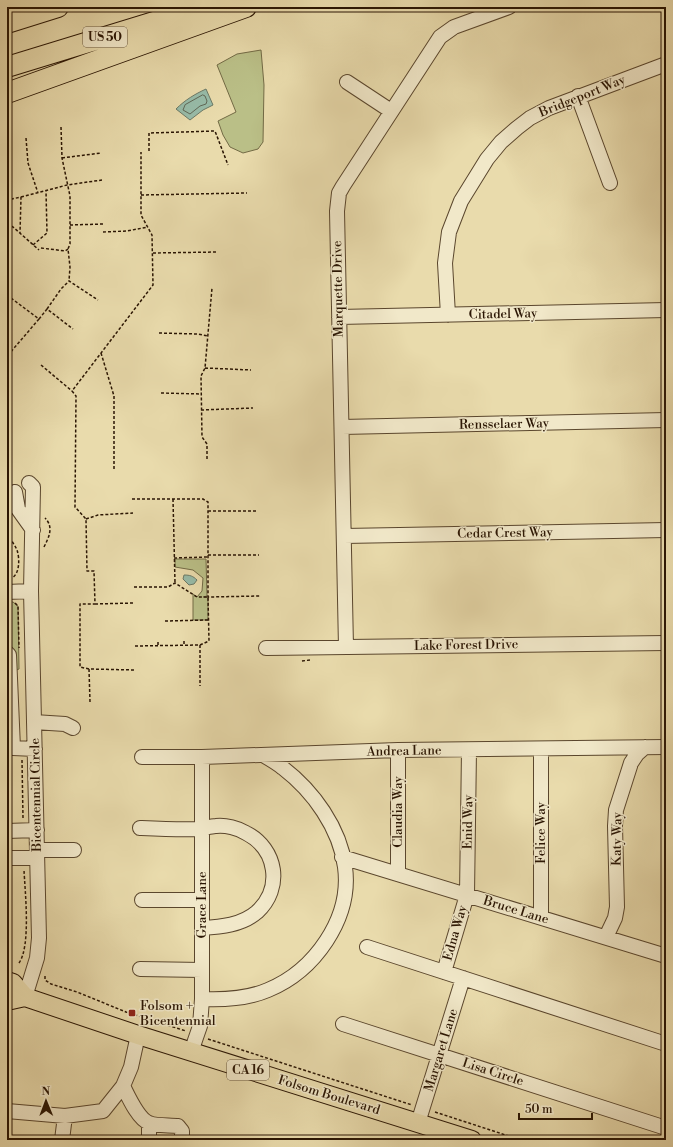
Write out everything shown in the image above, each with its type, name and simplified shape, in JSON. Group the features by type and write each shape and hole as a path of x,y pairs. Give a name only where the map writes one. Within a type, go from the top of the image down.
{"highway":[{"path":"7,23 58,7"},
{"name":"US 50","path":"7,67 203,7"},
{"path":"7,92 246,7"}],"main road":[{"name":"Folsom Boulevard","path":"7,982 13,983 25,997 191,1052 420,1115 472,1140"},
{"path":"7,1001 25,997"}],"street":[{"name":"Marquette Drive","path":"346,646 337,211 339,193 436,42 446,31 509,7"},
{"name":"Bridgeport Way","path":"448,315 446,248 451,226 461,201 501,142 530,118 549,108 666,64"},
{"path":"347,82 391,111"},
{"path":"578,96 610,183"},
{"name":"Citadel Way","path":"339,317 666,310"},
{"name":"Rensselaer Way","path":"342,427 666,420"},
{"name":"Bicentennial Circle","path":"25,997 39,947 30,831 28,749 34,722 31,591 33,530 29,508 33,487 29,483"},
{"path":"16,496 29,508"},
{"name":"Cedar Crest Way","path":"344,536 666,530"},
{"path":"10,597 31,591"},
{"name":"Lake Forest Drive","path":"266,648 666,643"},
{"path":"13,653 8,655 13,748 28,749"},
{"path":"34,722 65,724 73,728"},
{"name":"Katy Way","path":"606,937 615,918 617,907 616,810 631,763 637,754 645,747"},
{"name":"Andrea Lane","path":"142,757 202,757 398,750 666,747"},
{"name":"Felice Way","path":"540,749 541,918"},
{"name":"Claudia Way","path":"398,750 398,874"},
{"name":"Enid Way","path":"467,895 469,750"},
{"path":"202,999 224,1000 246,997 268,990 287,980 305,966 320,950 332,931 340,910 346,879 345,866 339,843 329,822 316,802 301,784 283,768 263,755"},
{"name":"Grace Lane","path":"191,1052 200,1026 202,999 202,757"},
{"path":"140,828 202,829 217,826 232,827 246,833 258,842 268,853 274,867 274,880 265,903 246,919 232,924 202,928"},
{"path":"7,831 30,831"},
{"path":"7,858 74,850"},
{"name":"Bruce Lane","path":"342,857 666,956"},
{"name":"Edna Way","path":"444,972 467,895"},
{"path":"142,900 202,900"},
{"path":"367,947 666,1044"},
{"path":"140,969 202,970"},
{"name":"Margaret Lane","path":"420,1115 463,978"},
{"name":"Lisa Circle","path":"343,1024 666,1128"},
{"path":"7,1111 65,1116 102,1111 123,1086 131,1067 138,1035"},
{"path":"123,1086 142,1118 149,1123 178,1126 182,1131 182,1140"},
{"path":"62,1140 65,1116"},
{"path":"148,1140 149,1123"}],"path":[{"path":"9,354 40,319 61,289 69,282 70,267 68,249 70,244 70,196 62,158 62,127"},
{"path":"149,152 149,133 215,131 228,165"},
{"path":"26,138 28,163 38,193"},
{"path":"72,391 153,285 152,235 141,215 141,152"},
{"path":"62,158 101,153"},
{"path":"7,199 21,197 67,185 102,180"},
{"path":"33,245 47,233 46,190"},
{"path":"141,195 247,193"},
{"path":"20,233 21,197"},
{"path":"7,224 13,227 39,250"},
{"path":"70,225 103,224"},
{"path":"103,232 127,231 148,227"},
{"path":"41,248 65,251 68,249"},
{"path":"152,253 217,252"},
{"path":"69,282 98,300"},
{"path":"207,459 207,444 202,437 201,376 205,368 212,288"},
{"path":"7,295 40,319"},
{"path":"46,309 73,329"},
{"path":"159,333 198,334 208,336"},
{"path":"101,353 114,396 114,469"},
{"path":"41,365 76,396 75,507 86,518 87,571 94,571 95,604"},
{"path":"205,368 251,370"},
{"path":"161,394 201,394"},
{"path":"201,410 253,408"},
{"path":"132,499 203,499 208,502 209,642 200,645 184,646 134,646"},
{"path":"172,499 175,583"},
{"path":"7,580 13,578 17,574 18,569 17,550 10,536 9,528 12,521 17,516 29,508 40,513 47,519 50,527 50,535 42,552"},
{"path":"208,511 257,511"},
{"path":"86,518 98,515 133,513"},
{"path":"174,558 259,555"},
{"path":"175,583 197,597 260,596"},
{"path":"134,587 168,587 175,583"},
{"path":"10,597 18,606 13,653"},
{"path":"134,603 80,604 80,667 89,669 135,670"},
{"path":"165,621 208,620"},
{"path":"184,641 184,646"},
{"path":"200,645 200,686"},
{"path":"89,669 90,702"},
{"path":"28,749 30,831"},
{"path":"20,963 23,956 26,934 33,855"},
{"path":"44,973 45,980 51,984 81,993 126,1012 197,1035 420,1115 521,1140"}],"green space":[{"path":"261,50 264,85 263,142 258,149 243,153 230,147 223,135 218,121 236,112 217,65 237,54"},
{"path":"175,559 206,559 207,596 203,597 208,597 208,620 193,620 193,594 197,597 202,591 203,578 193,570 175,567"},
{"path":"7,602 13,602 18,606 19,669 7,674"}],"water":[{"path":"206,89 213,105 203,110 190,120 176,109 190,98"},
{"path":"184,575 191,576 197,580 194,584 189,585 183,579"}],"place":[{"name":"Folsom + Bicentennial","path":"132,1013"}]}
